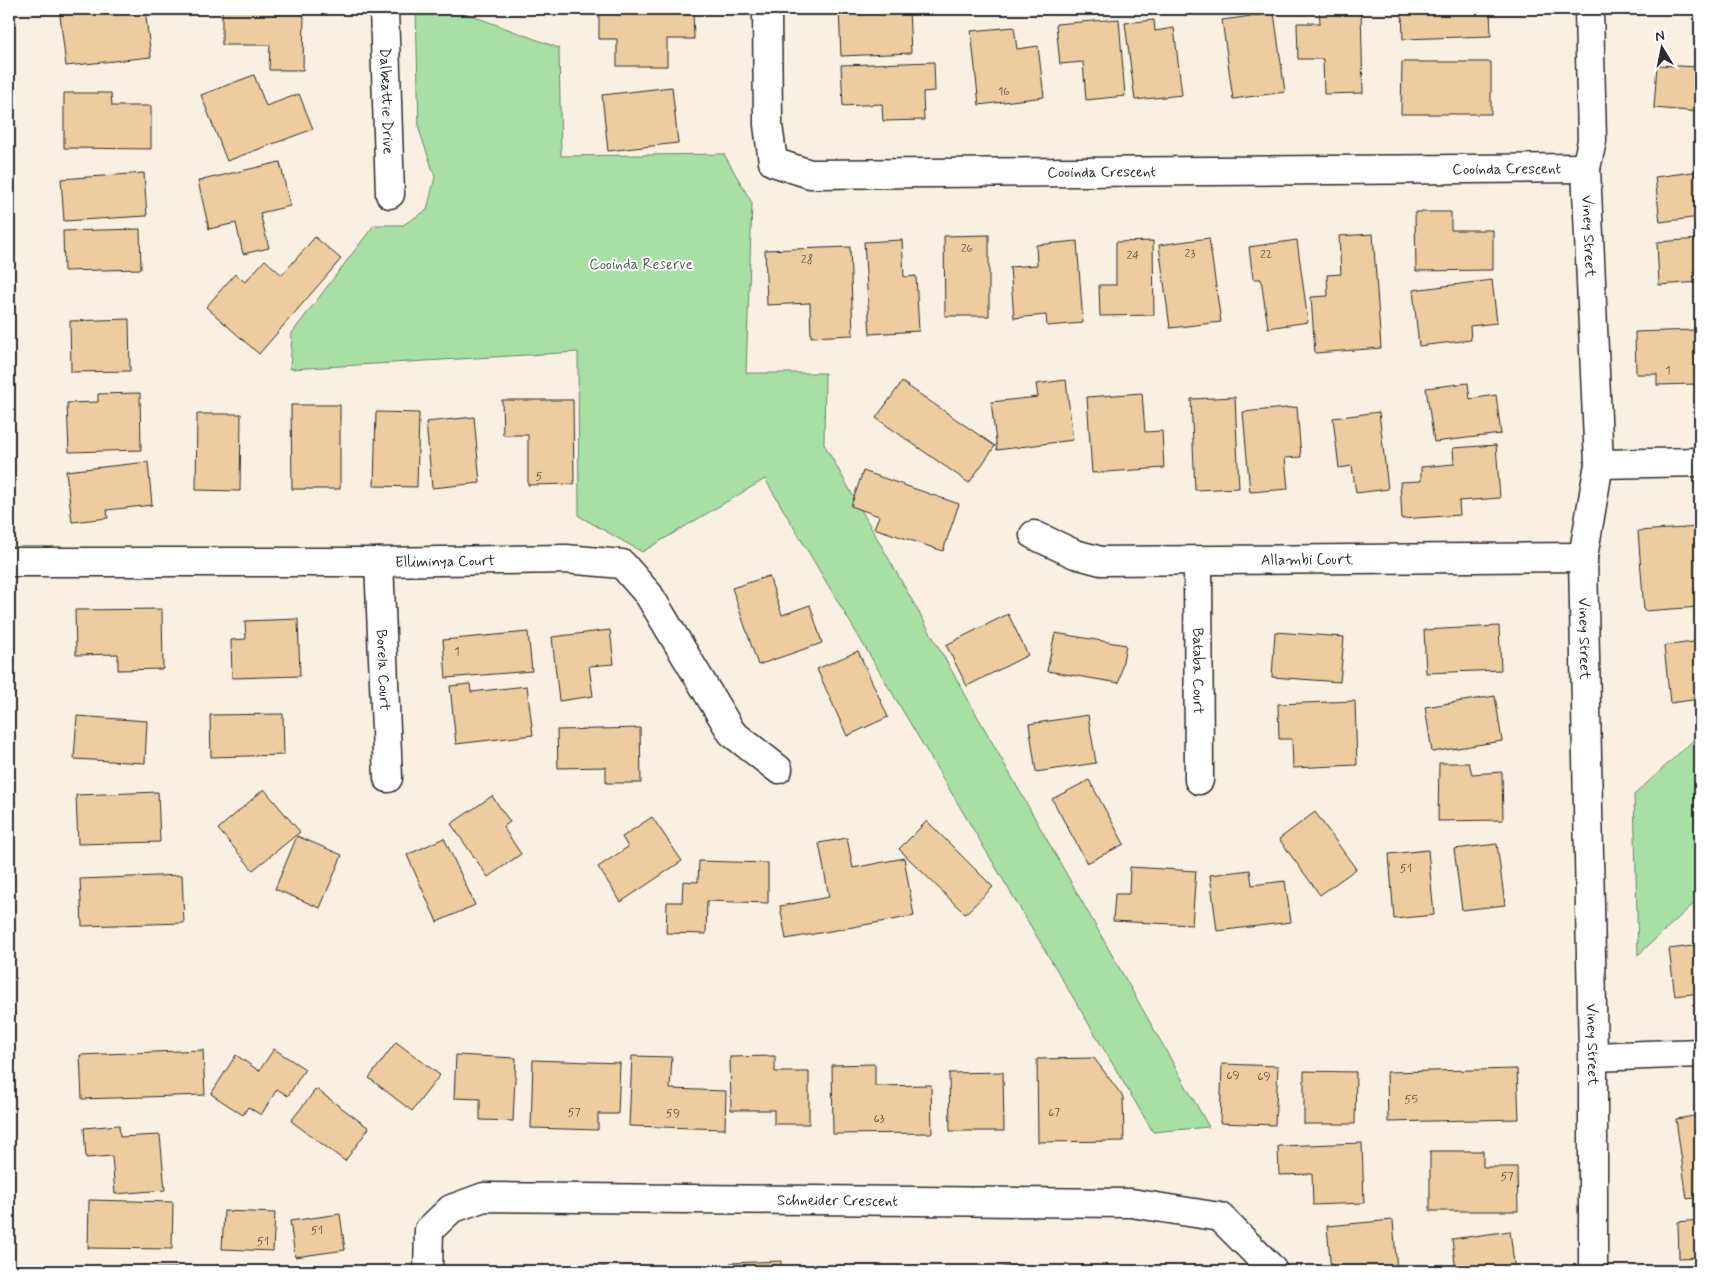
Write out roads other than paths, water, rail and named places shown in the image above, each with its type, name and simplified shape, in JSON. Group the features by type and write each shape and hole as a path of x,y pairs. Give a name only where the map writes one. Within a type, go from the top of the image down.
{"street":[{"name":"Dalbeattie Drive","path":"384,9 390,194"},
{"name":"Cooinda Crescent","path":"767,9 768,125 773,162 810,174 1586,168"},
{"name":"Viney Street","path":"1589,9 1592,141 1586,168 1599,464 1583,558 1593,1057 1594,1271"},
{"path":"1599,464 1700,462"},
{"name":"Allambi Court","path":"1034,535 1075,554 1101,561 1583,558"},
{"name":"Elliminya Court","path":"9,562 380,562 566,558 622,564 649,595 732,733 778,769"},
{"name":"Bataba Court","path":"1198,561 1199,780"},
{"name":"Borela Court","path":"380,562 388,778"},
{"path":"1593,1057 1700,1053"},
{"name":"Schneider Crescent","path":"428,1271 429,1230 451,1209 484,1198 494,1198 1131,1203 1220,1217 1273,1271"}],"park label":[{"name":"Cooinda Reserve","path":"641,264"}]}
